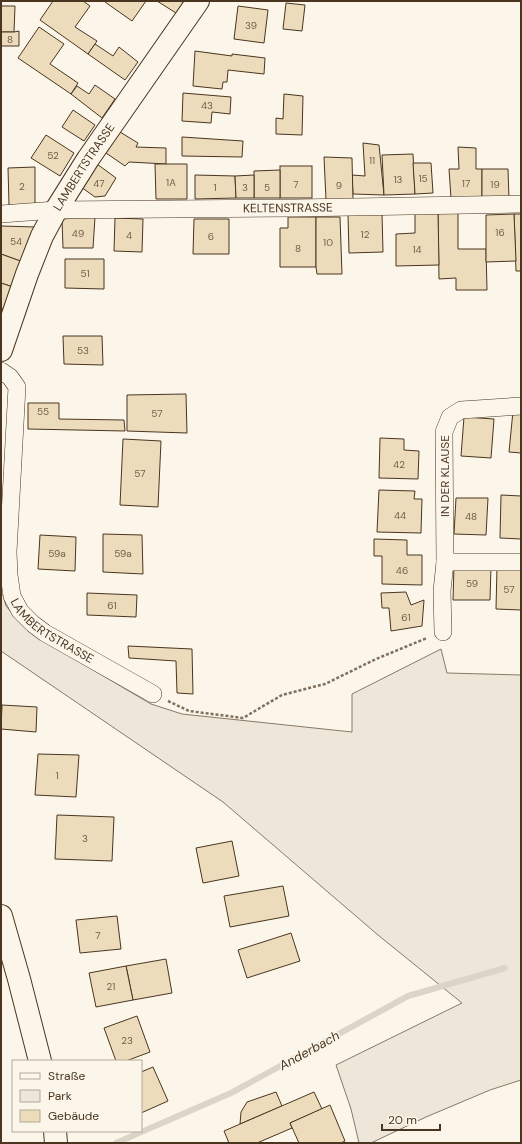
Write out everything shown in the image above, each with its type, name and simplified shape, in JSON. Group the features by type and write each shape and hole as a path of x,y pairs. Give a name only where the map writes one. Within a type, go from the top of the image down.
{"main road":[{"name":"LAMBERTSTRASSE","path":"1,350 27,274 42,236 56,210 88,159 198,1"},
{"path":"1,916 40,1060"},
{"path":"55,1132 56,1143"}],"street":[{"name":"KELTENSTRASSE","path":"1,214 56,210 521,204"},
{"name":"LAMBERTSTRASSE","path":"1,371 10,377 17,387 8,552 12,596 20,611 45,633 153,694"},
{"name":"IN DER KLAUSE","path":"443,632 442,591 445,562 444,432 450,417 461,410 521,406"},
{"path":"445,562 521,562"}],"path":[{"path":"153,694 189,711 243,718 282,695 325,684 376,659 443,632"}],"green space":[{"path":"1,594 3,595 6,606 24,627 54,647 151,704 182,714 352,732 352,694 441,649 447,673 521,675 521,1080 490,1090 426,1117 371,1143 359,1143 351,1109 336,1065 462,1003 378,935 223,802 1,651"}],"building":[{"path":"53,1 83,1 90,6 75,27 97,41 88,54 40,20"},
{"path":"105,1 146,1 132,21"},
{"path":"157,1 184,1 176,13"},
{"path":"286,3 305,5 302,31 283,29"},
{"path":"1,6 15,6 14,32 1,32"},
{"path":"238,6 268,10 264,43 234,39"},
{"path":"39,27 64,44 50,64 78,83 71,94 18,58"},
{"path":"19,31 19,46 1,46 1,32"},
{"path":"95,44 113,56 119,47 138,62 125,80 88,54"},
{"path":"195,51 232,56 232,54 265,58 264,74 228,70 227,82 223,82 222,89 193,86"},
{"path":"95,85 115,99 102,118 71,94 77,86 89,94"},
{"path":"183,93 231,97 230,114 212,112 211,123 182,121"},
{"path":"284,94 303,96 302,135 276,134 276,118 283,119"},
{"path":"73,110 95,125 84,141 62,127"},
{"path":"120,132 138,143 136,147 166,148 166,164 129,162 125,166 106,153"},
{"path":"46,135 74,153 60,176 31,158"},
{"path":"182,137 243,141 242,157 182,156"},
{"path":"363,143 379,145 384,195 353,194 352,175 365,176"},
{"path":"458,147 476,148 476,169 482,169 482,198 451,198 449,169 459,169"},
{"path":"413,154 415,194 384,195 382,155"},
{"path":"324,157 352,158 353,200 326,200"},
{"path":"413,163 431,163 433,193 415,194"},
{"path":"97,164 116,178 105,196 95,197 81,187"},
{"path":"155,164 187,164 187,199 156,199"},
{"path":"280,166 312,166 312,198 280,198"},
{"path":"35,167 35,205 9,205 8,168"},
{"path":"482,169 508,169 509,199 482,198"},
{"path":"280,170 280,198 254,198 254,171"},
{"path":"195,175 235,176 236,198 195,199"},
{"path":"254,175 254,198 236,198 235,176"},
{"path":"438,212 458,212 458,249 486,249 487,290 456,290 456,278 439,279"},
{"path":"438,212 439,265 396,266 396,234 415,233 415,213"},
{"path":"382,214 383,252 349,253 348,215"},
{"path":"514,214 521,214 521,271 516,271"},
{"path":"514,214 516,261 486,262 486,215"},
{"path":"95,217 93,248 63,248 62,219"},
{"path":"288,217 316,217 316,267 280,267 280,228 288,228"},
{"path":"316,217 340,217 342,274 317,274"},
{"path":"115,218 143,219 142,252 114,251"},
{"path":"194,219 229,219 229,254 193,254"},
{"path":"1,226 36,227 23,262 1,254"},
{"path":"1,254 23,262 13,287 1,283"},
{"path":"65,259 104,259 104,289 65,288"},
{"path":"1,283 13,287 5,310 1,308"},
{"path":"63,336 102,336 103,365 64,364"},
{"path":"186,394 187,433 127,431 127,395"},
{"path":"28,403 59,403 59,419 124,420 125,431 28,429"},
{"path":"513,411 521,412 521,453 509,452"},
{"path":"464,417 494,419 491,458 461,456"},
{"path":"380,438 404,439 404,450 419,451 418,479 379,478"},
{"path":"123,439 161,441 158,507 120,505"},
{"path":"379,490 415,491 414,499 422,499 421,533 377,532"},
{"path":"501,495 521,496 521,539 500,538"},
{"path":"456,498 488,498 486,535 454,534"},
{"path":"103,534 142,535 143,574 103,572"},
{"path":"40,535 76,537 75,571 38,569"},
{"path":"374,539 407,540 407,555 422,555 422,585 382,584 382,556 374,556"},
{"path":"454,566 491,566 490,600 453,600"},
{"path":"497,567 521,568 521,610 496,609"},
{"path":"406,592 411,605 424,600 422,626 391,631 389,608 382,608 381,593"},
{"path":"87,593 137,595 136,617 87,615"},
{"path":"128,646 192,649 193,694 177,693 176,661 129,658"},
{"path":"2,705 37,707 36,732 1,729"},
{"path":"38,754 79,755 76,797 35,795"},
{"path":"57,815 114,817 112,861 55,859"},
{"path":"232,841 239,876 203,883 196,848"},
{"path":"283,886 289,916 230,927 224,896"},
{"path":"117,916 121,949 80,953 76,920"},
{"path":"291,933 300,961 247,978 238,950"},
{"path":"166,959 172,993 133,1000 126,966"},
{"path":"126,966 133,1000 96,1007 89,973"},
{"path":"137,1016 150,1052 129,1060 116,1060 104,1028"},
{"path":"153,1067 168,1101 142,1113 142,1072"},
{"path":"276,1092 282,1106 240,1124 241,1112 247,1102"},
{"path":"314,1092 322,1109 290,1123 292,1128 257,1143 229,1143 224,1131"},
{"path":"330,1105 345,1141 341,1143 299,1143 290,1123"}],"waterway":[{"name":"Anderbach","path":"142,1132 231,1093 408,996 505,968"},
{"name":"Anderbach","path":"116,1143 141,1132"}]}
